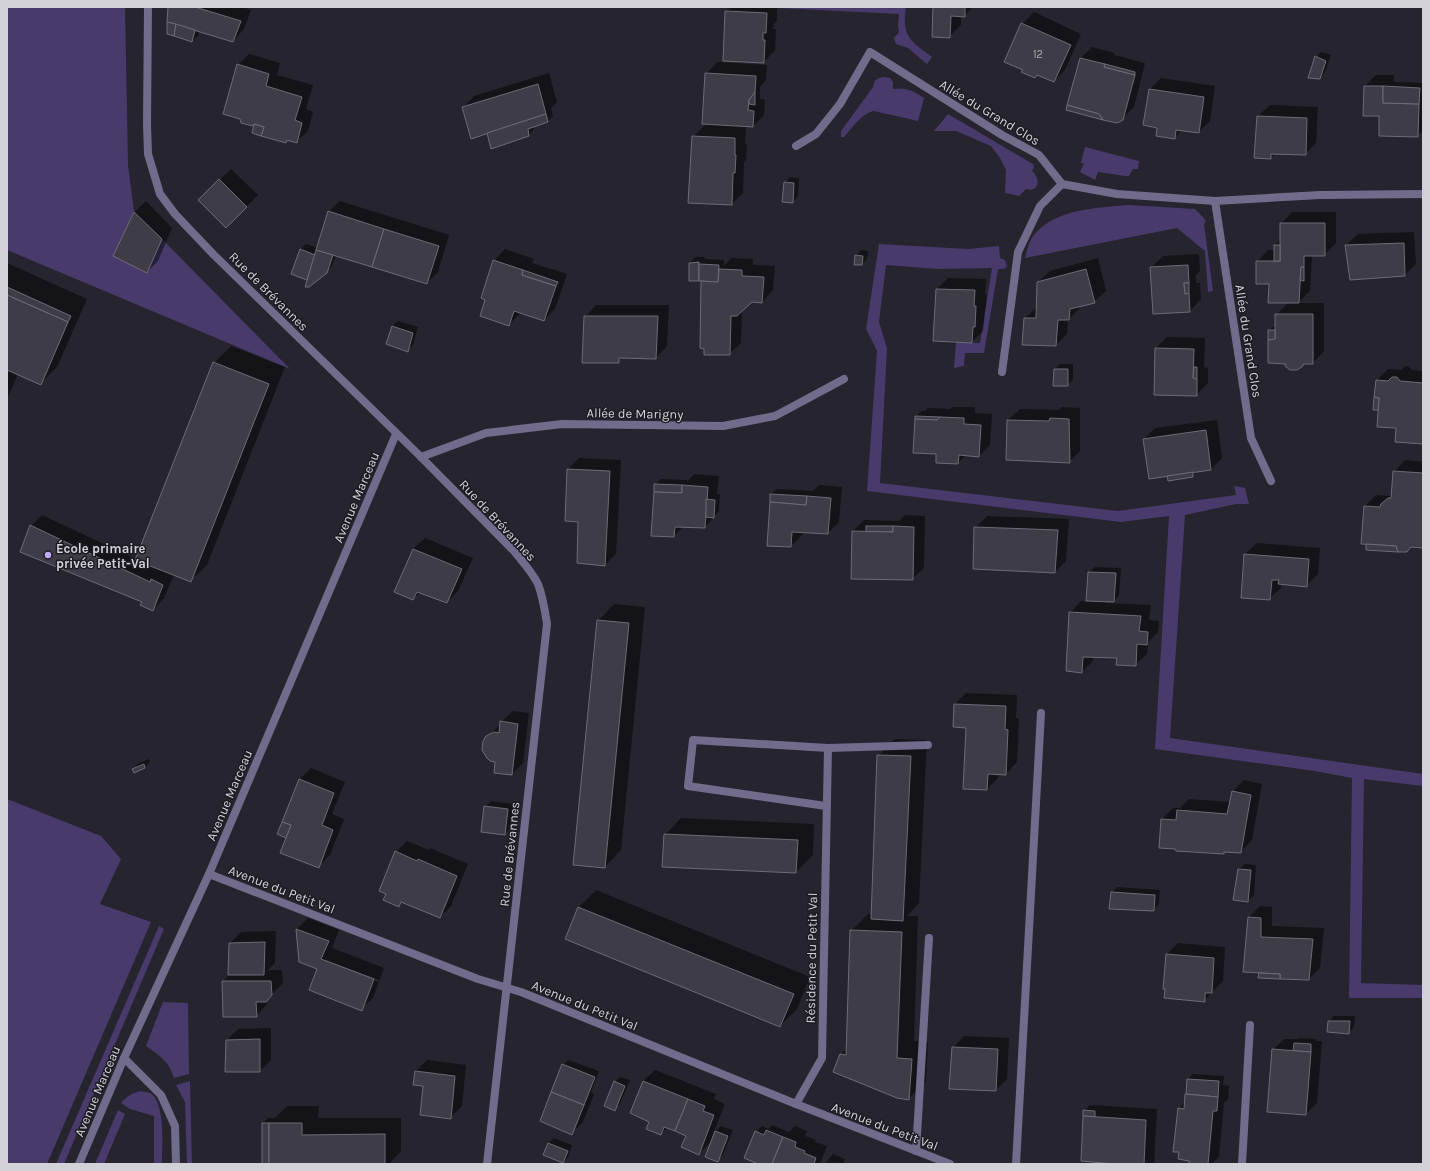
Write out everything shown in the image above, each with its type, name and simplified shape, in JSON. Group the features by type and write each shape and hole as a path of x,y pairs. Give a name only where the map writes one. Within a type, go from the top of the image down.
{"street":[{"name":"Rue de Brévannes","path":"148,7 148,154 160,194 175,214 214,254 421,457 514,551 537,583 543,603 546,619 546,632 487,1164"},
{"name":"Allée du Grand Clos","path":"796,146 816,134 840,104 870,52 1002,135 1039,155 1062,184"},
{"path":"1002,372 1018,252 1040,206 1062,184 1117,194 1215,201 1320,195 1423,194"},
{"name":"Allée du Grand Clos","path":"1215,201 1252,438 1271,481"},
{"name":"Allée de Marigny","path":"421,457 486,433 562,424 723,426 767,418 775,416 844,379"},
{"name":"Avenue Marceau","path":"79,1164 124,1058 209,874 396,434"},
{"path":"1016,1164 1041,712"},
{"path":"826,806 688,786 693,740 828,748 928,745"},
{"name":"Résidence du Petit Val","path":"796,1104 822,1058 828,748"},
{"name":"Avenue du Petit Val","path":"209,874 478,979 507,987 539,999 796,1104 950,1164"},
{"path":"916,1151 928,938"},
{"path":"1242,1164 1250,1025"},
{"path":"124,1058 161,1095 175,1126 176,1164"}],"shaded area":[{"path":"7,7 125,7 128,165 134,212 114,256 147,273 162,239 290,369 7,250"},
{"path":"755,7 906,7 906,32 918,47 932,57 927,64 908,48 896,44 894,38 899,32 899,14"},
{"path":"883,77 890,78 893,82 893,89 909,90 924,98 918,121 874,111 861,118 844,137 841,137 841,131 873,87 875,81"},
{"path":"948,114 1033,164 1034,168 1032,171 1038,181 1036,187 1030,190 1026,189 1019,196 1005,193 1006,170 1000,158 991,146 956,131 934,131"},
{"path":"1085,147 1139,161 1138,169 1133,169 1129,176 1098,172 1095,180 1080,172 1084,163 1081,163"},
{"path":"1129,205 1195,209 1202,216 1206,221 1204,224 1213,291 1208,292 1205,251 1177,228 1025,258 1032,237 1043,226 1054,219 1078,211"},
{"path":"879,244 968,249 999,246 1000,258 1005,260 1007,267 998,269 984,353 965,353 964,366 954,368 956,342 980,343 992,268 938,269 886,265 879,322 887,348 880,483 1118,511 1236,495 1234,486 1245,488 1249,504 1236,504 1185,515 1170,738 1423,774 1423,786 1364,779 1361,983 1423,985 1423,998 1349,998 1352,778 1315,771 1155,749 1169,516 1121,522 867,491 877,351 866,329"},
{"path":"7,799 101,836 121,859 100,904 151,922 47,1164 7,1164"},
{"path":"159,926 164,929 64,1164 56,1164"},
{"path":"163,1002 188,1003 189,1074 174,1078 167,1063 146,1046"},
{"path":"190,1081 192,1164 187,1164 185,1102 176,1085"},
{"path":"141,1091 150,1093 155,1098 159,1106 162,1126 162,1164 154,1164 154,1116 130,1109 121,1103 130,1095"},
{"path":"118,1110 125,1114 104,1164 95,1164"}],"building":[{"path":"168,7 195,7 241,21 233,42 167,22"},
{"path":"933,7 965,7 965,17 951,16 950,38 932,37"},
{"path":"725,11 767,13 766,33 763,33 763,40 765,40 764,63 723,61"},
{"path":"167,22 176,24 174,36 167,34"},
{"path":"1021,23 1071,45 1054,82 1037,75 1035,78 1021,72 1023,70 1004,62"},
{"path":"176,24 195,30 192,42 174,36"},
{"path":"1315,56 1326,61 1320,79 1308,78"},
{"path":"1080,58 1105,64 1104,67 1135,75 1123,120 1117,123 1103,120 1099,114 1067,105"},
{"path":"237,64 269,74 266,86 302,97 295,120 302,123 297,143 287,140 286,143 261,136 264,127 254,124 253,126 241,123 240,119 223,114"},
{"path":"1105,64 1135,72 1135,75 1104,67"},
{"path":"705,73 756,76 755,92 749,100 748,110 754,111 753,127 702,124"},
{"path":"538,84 546,114 471,139 462,107"},
{"path":"1364,86 1383,86 1383,103 1419,104 1418,137 1379,136 1379,116 1363,116"},
{"path":"1383,86 1420,88 1419,104 1383,103"},
{"path":"1149,89 1204,97 1199,133 1176,130 1175,139 1156,136 1157,128 1143,125"},
{"path":"755,92 755,105 749,104 749,100"},
{"path":"1067,105 1099,114 1103,120 1066,110"},
{"path":"546,114 548,122 528,129 529,136 491,149 487,133"},
{"path":"1257,116 1307,118 1306,155 1271,154 1271,159 1254,158"},
{"path":"254,124 264,127 261,136 252,133"},
{"path":"692,136 735,138 736,155 735,173 733,173 732,205 688,203"},
{"path":"219,179 247,207 226,228 198,200"},
{"path":"784,182 794,183 793,203 782,202"},
{"path":"328,211 384,229 372,267 316,250"},
{"path":"134,212 162,239 147,273 113,256"},
{"path":"1280,223 1325,223 1325,256 1304,256 1304,267 1301,267 1299,303 1268,303 1269,284 1256,284 1256,261 1280,261"},
{"path":"384,229 439,246 427,284 372,267"},
{"path":"1404,243 1405,276 1350,280 1345,245"},
{"path":"1274,245 1280,245 1280,261 1274,261"},
{"path":"300,249 315,255 307,280 291,274"},
{"path":"316,250 333,255 327,273 309,287 305,287"},
{"path":"855,255 863,256 862,265 854,265"},
{"path":"493,260 523,270 522,275 556,286 544,321 514,311 509,326 480,316 485,300 481,298"},
{"path":"699,262 699,281 689,281 689,263"},
{"path":"699,264 719,265 718,282 699,281"},
{"path":"1188,265 1189,283 1184,283 1185,294 1189,293 1190,312 1153,314 1150,267"},
{"path":"1301,267 1304,267 1304,281 1300,280"},
{"path":"719,269 742,270 742,276 764,277 762,303 752,302 737,316 731,316 730,355 704,355 704,349 700,348 701,281 718,282"},
{"path":"1086,269 1095,303 1070,309 1069,320 1058,320 1056,346 1022,345 1024,318 1036,318 1037,282"},
{"path":"523,270 558,282 556,286 522,275"},
{"path":"1184,283 1189,283 1189,293 1185,294"},
{"path":"7,287 71,316 68,322 7,295"},
{"path":"936,289 975,290 975,327 973,327 972,343 933,341"},
{"path":"7,295 68,322 41,385 7,370"},
{"path":"1275,314 1313,314 1313,364 1303,364 1303,366 1297,370 1290,370 1285,366 1286,364 1268,363 1268,340 1275,339"},
{"path":"584,316 658,316 656,359 619,358 619,363 582,363"},
{"path":"392,326 413,333 408,352 386,344"},
{"path":"1268,330 1275,330 1275,339 1268,340"},
{"path":"1155,348 1194,349 1193,378 1197,379 1197,396 1154,395"},
{"path":"213,362 269,384 191,582 135,560"},
{"path":"1194,367 1197,367 1197,379 1193,378"},
{"path":"1054,369 1068,369 1068,386 1053,386"},
{"path":"1392,377 1397,377 1400,381 1423,383 1423,444 1395,442 1396,428 1377,427 1379,398 1374,397 1376,380 1388,381"},
{"path":"1374,397 1379,398 1378,410 1373,410"},
{"path":"915,416 940,417 937,420 915,419"},
{"path":"940,417 964,418 964,424 981,425 979,457 959,455 958,464 936,463 936,454 913,453 915,419 937,420"},
{"path":"1050,418 1069,419 1070,463 1006,460 1007,420 1049,421"},
{"path":"1206,430 1211,470 1149,479 1143,439"},
{"path":"567,469 610,471 605,566 577,563 578,522 565,521"},
{"path":"1393,471 1423,473 1423,548 1411,547 1407,552 1398,552 1396,546 1361,544 1364,506 1380,507 1381,504 1388,498 1391,498"},
{"path":"1193,472 1193,477 1168,481 1167,476"},
{"path":"654,484 682,485 682,493 654,492"},
{"path":"682,485 708,487 705,528 675,527 674,537 651,536 654,492 682,493"},
{"path":"770,494 807,496 806,505 770,502"},
{"path":"807,496 831,498 828,534 792,532 791,547 767,546 770,502 806,505"},
{"path":"706,499 715,500 714,518 706,517"},
{"path":"30,525 150,582 151,579 163,585 153,611 140,605 142,602 20,552"},
{"path":"866,526 893,526 893,532 866,532"},
{"path":"893,526 914,527 913,580 851,579 852,531 893,532"},
{"path":"974,527 1058,530 1055,573 973,569"},
{"path":"1366,544 1396,546 1398,552 1366,550"},
{"path":"413,549 462,569 447,603 417,592 413,600 394,592"},
{"path":"1244,554 1309,559 1307,587 1278,584 1279,580 1272,580 1270,600 1241,598"},
{"path":"1088,572 1116,573 1114,602 1086,601"},
{"path":"1069,612 1141,616 1139,631 1148,632 1147,645 1137,644 1136,666 1116,665 1117,658 1083,657 1082,673 1066,671"},
{"path":"597,620 629,623 605,868 573,865"},
{"path":"954,704 1006,706 1005,729 1008,730 1006,775 988,774 987,790 963,789 966,728 953,727"},
{"path":"500,721 518,724 512,775 494,773 495,762 490,761 482,750 483,741 486,736 494,732 499,733"},
{"path":"877,755 911,756 903,921 871,919"},
{"path":"144,764 145,768 134,773 132,769"},
{"path":"299,779 334,793 322,825 333,830 319,868 280,853 291,825 282,822"},
{"path":"1232,791 1251,795 1241,853 1224,852 1224,854 1176,851 1175,849 1159,848 1161,819 1176,820 1177,810 1227,814"},
{"path":"484,806 508,809 505,835 481,832"},
{"path":"282,822 291,825 286,838 277,834"},
{"path":"664,834 798,840 796,873 662,867"},
{"path":"395,851 457,876 440,918 401,902 399,907 383,900 386,894 379,891"},
{"path":"1238,869 1251,870 1248,902 1233,900"},
{"path":"1111,892 1155,895 1154,911 1109,909"},
{"path":"578,907 794,994 780,1027 565,939"},
{"path":"1248,917 1261,918 1261,937 1313,939 1309,980 1280,979 1280,974 1243,972"},
{"path":"296,929 329,941 321,959 374,979 362,1011 309,990 317,969 299,962"},
{"path":"850,930 902,932 897,1058 912,1059 909,1100 897,1098 833,1072 840,1054 846,1055"},
{"path":"265,942 264,975 228,975 229,943"},
{"path":"1166,954 1214,958 1212,993 1205,993 1205,1002 1164,998 1165,989 1163,989"},
{"path":"1259,973 1280,974 1280,979 1258,978"},
{"path":"222,981 271,981 272,995 266,1002 256,1002 257,1017 223,1017"},
{"path":"1328,1021 1350,1021 1349,1034 1327,1032"},
{"path":"260,1039 260,1072 225,1072 226,1040"},
{"path":"1294,1043 1311,1044 1311,1052 1293,1051"},
{"path":"952,1047 998,1049 996,1091 949,1089"},
{"path":"1272,1049 1311,1052 1306,1115 1267,1112"},
{"path":"562,1064 595,1077 584,1105 551,1092"},
{"path":"415,1071 455,1076 451,1119 420,1115 423,1086 413,1085"},
{"path":"1187,1079 1219,1081 1218,1097 1186,1094"},
{"path":"614,1081 625,1086 615,1111 604,1106"},
{"path":"643,1081 688,1099 675,1131 664,1127 661,1135 646,1129 649,1122 630,1113"},
{"path":"551,1092 584,1105 572,1135 540,1121"},
{"path":"1185,1094 1218,1097 1217,1111 1213,1111 1208,1164 1189,1164 1189,1161 1178,1159 1179,1152 1173,1152 1178,1108 1184,1109"},
{"path":"688,1099 705,1106 703,1111 714,1115 699,1155 681,1147 686,1136 675,1131"},
{"path":"1083,1110 1095,1111 1095,1117 1083,1116"},
{"path":"1083,1116 1146,1120 1144,1164 1115,1164 1081,1161"},
{"path":"262,1123 269,1123 269,1164 262,1164"},
{"path":"269,1123 302,1123 302,1135 385,1134 385,1164 269,1164"},
{"path":"766,1130 783,1137 772,1164 758,1164 744,1158 755,1131 764,1135"},
{"path":"715,1131 728,1136 718,1162 705,1157"},
{"path":"783,1137 796,1142 795,1147 816,1158 814,1164 772,1164"},
{"path":"548,1143 568,1151 563,1163 543,1155"}],"place":[{"name":"École primaire privée Petit-Val","path":"48,555"}]}
